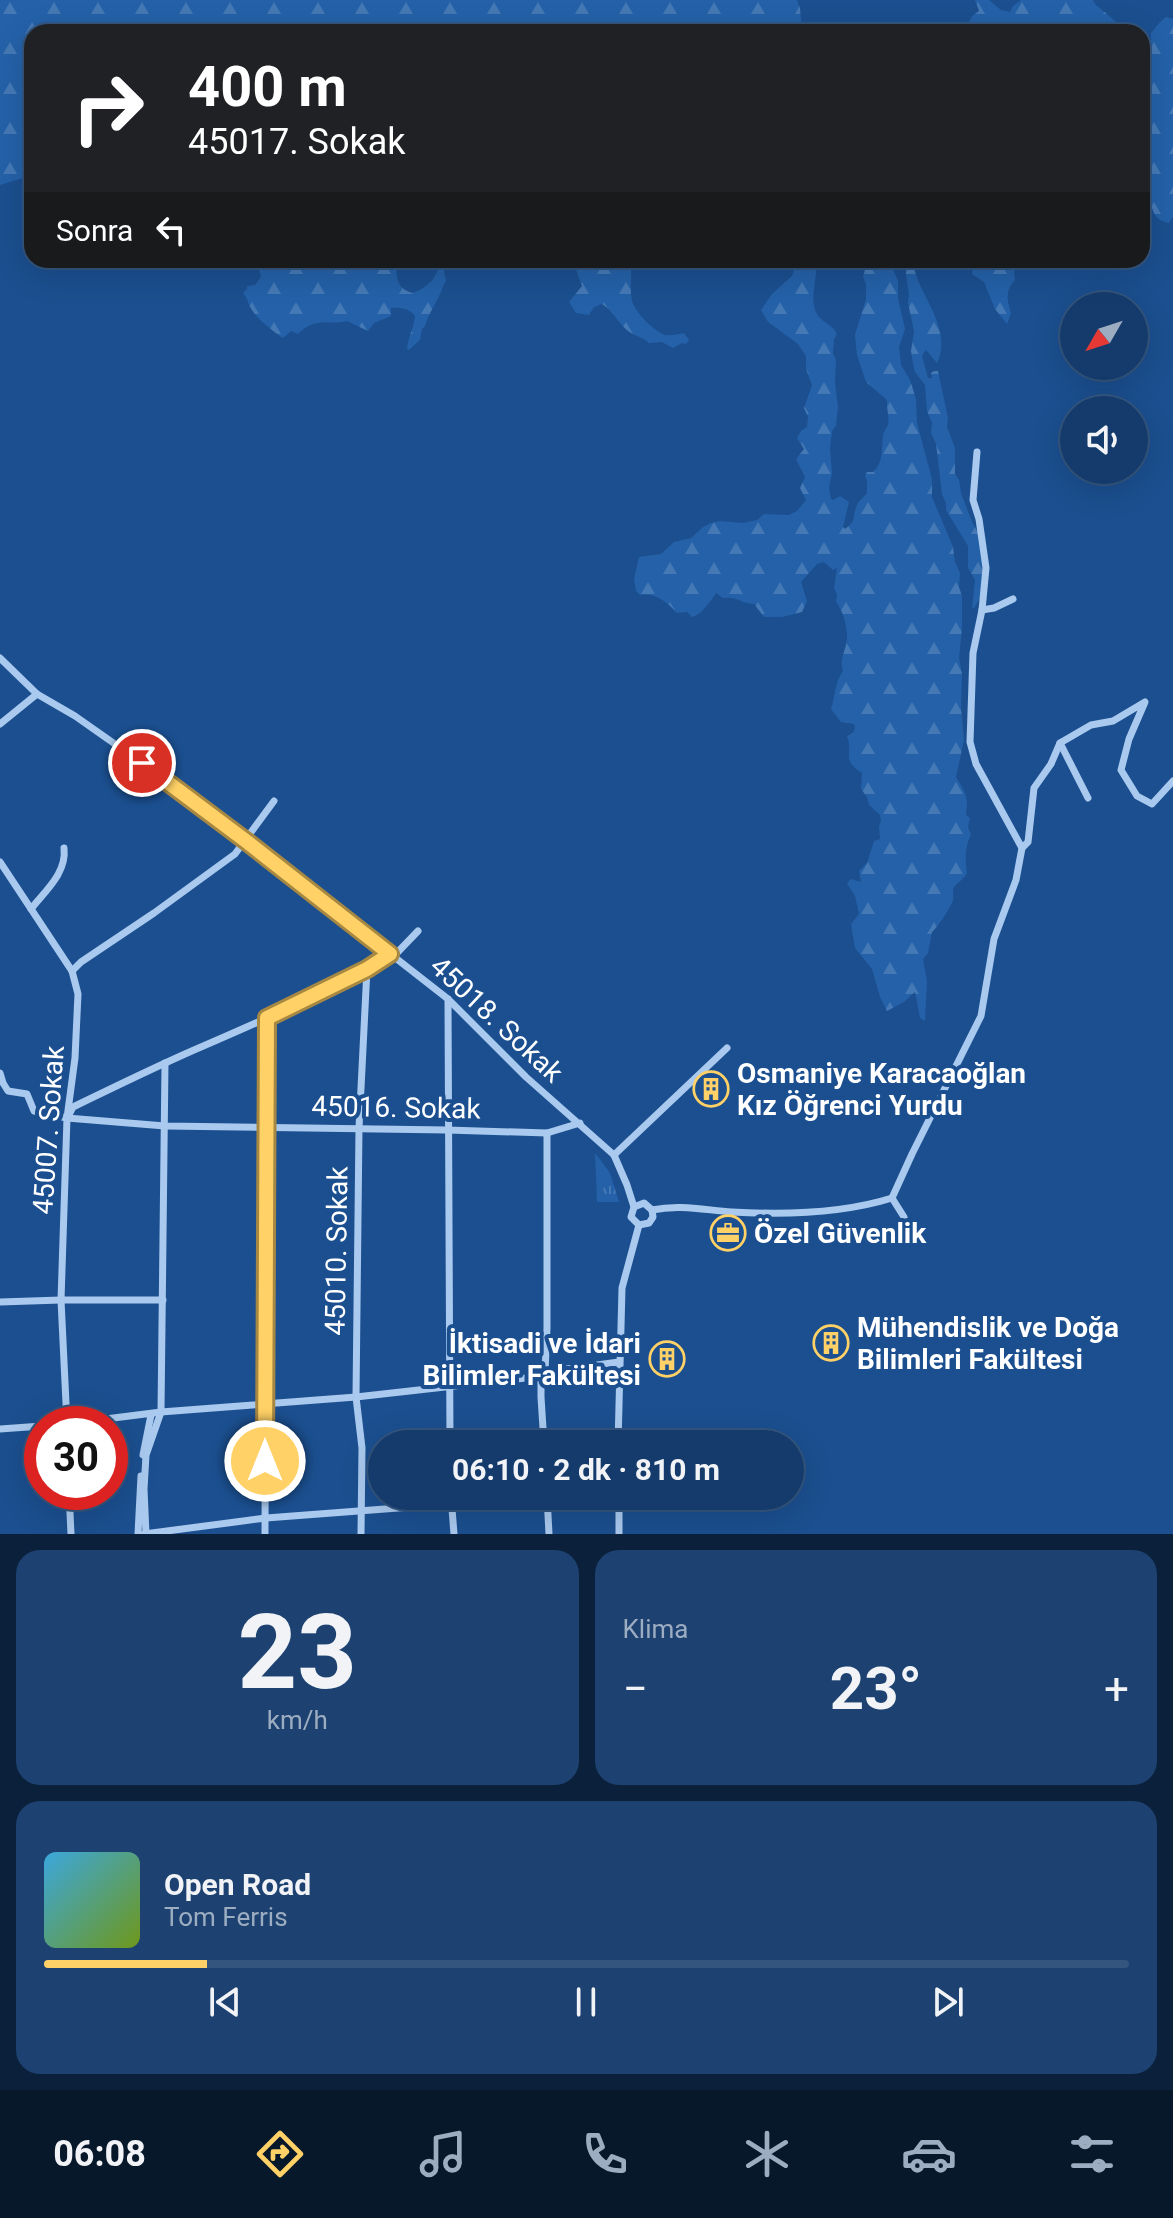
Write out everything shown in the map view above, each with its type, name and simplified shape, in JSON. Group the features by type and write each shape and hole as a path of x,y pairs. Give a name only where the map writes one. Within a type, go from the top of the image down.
{"street":[{"path":"977,452 973,500 984,543 986,568 973,653 970,742 976,764 1022,848"},
{"path":"982,610 1013,599"},
{"name":"45018. Sokak","path":"0,658 37,694 98,732 246,841 448,999 526,1077 614,1155 634,1207"},
{"path":"0,724 37,694"},
{"path":"652,1210 671,1206 733,1212 808,1212 863,1207 892,1198 981,1016 994,939 1016,880 1022,848 1028,842 1034,788 1051,764 1060,743 1091,725 1113,721 1145,702 1129,739 1121,770 1137,796 1152,804 1173,781"},
{"path":"1060,743 1088,798"},
{"path":"72,971 235,854 274,801"},
{"path":"31,909 59,874 65,860 64,848"},
{"name":"45007. Sokak","path":"0,862 72,971 78,994 75,1058 67,1118 61,1300 65,1406"},
{"path":"67,1118 73,1107 367,969 392,955 418,931"},
{"name":"45010. Sokak","path":"361,1534 362,1448 356,1397 359,1128 367,969"},
{"path":"448,999 450,1430"},
{"path":"265,1534 267,1018"},
{"path":"614,1155 727,1048"},
{"path":"143,1534 146,1455 161,1412 165,1063"},
{"name":"45016. Sokak","path":"0,1073 8,1091 27,1094 34,1111 67,1118 165,1126 547,1133 580,1123"},
{"path":"543,1430 541,1382 545,1372 547,1133"},
{"path":"892,1198 904,1217"},
{"path":"644,1203 652,1210 653,1217 649,1223 639,1225 631,1217 634,1207 644,1203"},
{"path":"618,1430 622,1288 639,1225"},
{"path":"0,1302 163,1300"},
{"path":"128,1417 448,1388 619,1362"},
{"path":"143,1534 139,1490 151,1415"},
{"path":"0,1429 24,1427"},
{"path":"70,1510 71,1534"},
{"path":"143,1534 189,1532 266,1518 376,1510"},
{"path":"452,1510 454,1534"},
{"path":"548,1510 549,1534"},
{"path":"619,1510 619,1534"}],"green space":[{"path":"0,0 797,0 800,8 801,24 24,24 24,178 0,185"},
{"path":"975,0 989,0 1001,10 1010,12 1021,0 1093,0 1119,24 964,24 979,11"},
{"path":"1166,17 1173,19 1173,217 1169,223 1157,217 1150,204 1150,44 1151,33"},
{"path":"397,268 400,285 412,293 431,281 438,268 445,268 446,281 422,329 420,340 409,350 415,316 401,308 391,308 391,316 374,323 368,331 347,321 322,322 298,334 291,331 281,337 258,318 243,293 247,286 255,285 261,277 259,269"},
{"path":"575,268 630,268 632,299 639,313 661,333 684,333 689,340 673,348 662,342 649,343 627,330 602,304 594,307 589,315 576,313 569,302 582,286"},
{"path":"795,268 816,268 814,306 819,317 837,334 833,354 836,360 838,407 830,449 832,473 829,488 831,499 840,496 849,502 845,529 853,520 858,503 867,493 867,472 873,472 879,464 888,425 887,400 866,382 857,355 855,335 866,299 863,268 892,268 898,281 898,298 905,329 899,347 901,365 916,399 917,423 932,479 932,497 953,547 960,573 962,628 959,658 964,740 956,777 966,796 966,815 970,818 968,827 971,835 966,853 967,873 954,887 952,903 932,932 928,953 923,959 927,981 925,1021 920,1018 915,992 887,1011 872,969 855,948 851,924 859,914 855,896 847,883 851,879 861,882 859,871 867,863 874,841 880,839 881,820 861,789 862,773 849,760 847,736 853,733 854,724 841,722 831,709 843,671 842,658 847,639 834,588 837,568 833,570 824,562 817,564 801,582 807,601 802,612 782,617 764,617 754,604 723,598 716,593 702,611 692,617 687,612 677,613 656,596 640,595 636,591 634,579 639,557 661,554 674,542 691,538 711,523 742,523 757,520 764,514 789,515 806,500 800,488 805,477 796,459 804,449 797,438 807,427 808,417 804,408 812,385 806,369 806,356 798,344 768,322 761,310 772,294 792,276"},
{"path":"905,268 914,268 934,313 941,343 937,363 926,350 922,356 928,378 938,371 948,418 947,427 955,448 955,474 980,536 983,573 980,598 974,608 975,580 968,568 968,546 946,510 925,385 913,364 914,331"},
{"path":"973,268 1014,268 1015,280 1008,295 1011,313 1007,324 995,309 984,282 972,274"},
{"path":"595,1153 610,1173 619,1202 597,1202"}],"place":[{"name":"Osmaniye Karacaoğlan Kız Öğrenci Yurdu","path":"711,1089"},
{"name":"Özel Güvenlik","path":"728,1233"},
{"name":"Mühendislik ve Doğa Bilimleri Fakültesi","path":"831,1343"},
{"name":"İktisadi ve İdari Bilimler Fakültesi","path":"667,1359"}],"route":[{"path":"142,763 390,954 367,969 267,1018 265,1461"}]}
